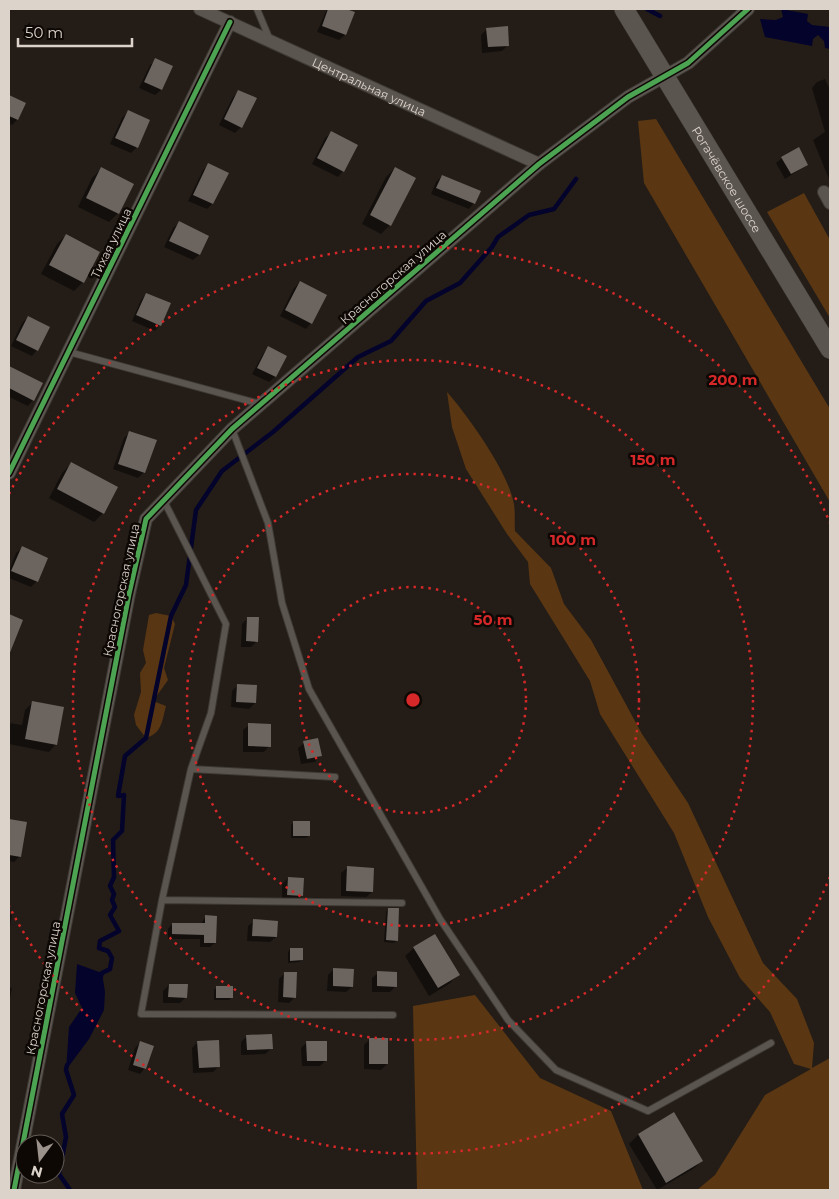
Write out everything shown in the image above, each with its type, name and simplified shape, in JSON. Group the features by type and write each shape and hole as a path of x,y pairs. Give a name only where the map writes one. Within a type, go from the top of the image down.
{"main road":[{"name":"Рогачёвское шоссе","path":"624,9 830,349"}],"street":[{"name":"Центральная улица","path":"200,9 539,164"},
{"name":"Красногорская улица","path":"14,1190 128,594 146,519 232,429 539,164 628,97 688,63 748,9"},
{"name":"Тихая улица","path":"9,473 230,22"}],"lane":[{"path":"257,9 270,42"},
{"path":"69,352 260,404"},
{"path":"232,429 268,523 282,603 309,689 440,919 508,1020 556,1070 648,1111 771,1043"},
{"path":"164,500 226,624 211,713 191,769 162,900 141,1014 393,1015"},
{"path":"191,769 334,777"},
{"path":"162,900 402,903"}],"shaded area":[{"path":"656,119 830,409 830,502 644,183 638,121"},
{"path":"804,193 830,240 830,318 767,212"},
{"path":"447,392 475,429 503,473 514,504 515,531 551,568 564,604 591,640 642,734 688,803 763,963 797,999 814,1043 812,1068 830,1058 830,1190 697,1190 715,1175 765,1095 811,1069 794,1064 770,1012 740,978 708,917 674,833 600,714 590,681 530,584 528,562 507,534 466,469 452,427"},
{"path":"156,613 171,616 175,624 164,668 168,680 153,701 166,706 158,730 146,738 136,725 134,715 141,692 140,673 146,663 143,650 149,615"},
{"path":"475,995 540,1078 611,1111 643,1190 417,1190 413,1006"}],"water":[{"path":"781,9 808,14 807,21 812,25 830,27 830,49 825,48 824,41 818,35 813,39 812,46 765,37 760,19 776,20 783,17"},
{"path":"77,964 102,973 105,992 104,1010 89,1039 66,1070 69,1027 82,1008 75,993"}],"building":[{"path":"328,9 346,9 355,12 346,35 322,26"},
{"path":"508,26 509,46 488,47 486,28"},
{"path":"155,58 173,66 162,90 144,82"},
{"path":"238,90 257,98 242,128 224,119"},
{"path":"9,95 26,103 18,120 9,116"},
{"path":"128,110 150,120 138,148 115,138"},
{"path":"331,131 358,145 344,172 317,158"},
{"path":"799,147 808,165 791,174 781,157"},
{"path":"208,163 229,173 213,204 193,195"},
{"path":"101,167 134,184 119,214 86,198"},
{"path":"395,167 416,178 391,226 370,215"},
{"path":"442,175 481,191 475,204 436,188"},
{"path":"179,221 209,236 200,255 169,241"},
{"path":"66,234 100,252 84,283 49,265"},
{"path":"300,281 327,295 312,324 285,310"},
{"path":"146,293 171,303 161,326 136,315"},
{"path":"28,316 50,327 38,351 16,340"},
{"path":"268,346 287,356 276,377 257,368"},
{"path":"9,366 43,383 34,401 9,388"},
{"path":"129,431 157,440 145,473 118,464"},
{"path":"71,462 118,487 104,514 57,489"},
{"path":"22,546 48,558 38,582 11,571"},
{"path":"9,614 23,620 9,655"},
{"path":"247,617 259,617 258,642 246,641"},
{"path":"237,684 257,685 256,703 236,702"},
{"path":"32,701 64,707 57,745 25,739"},
{"path":"248,723 271,724 271,747 248,746"},
{"path":"318,738 322,756 307,759 303,741"},
{"path":"9,819 27,822 21,857 9,855"},
{"path":"293,821 310,821 310,836 293,836"},
{"path":"347,866 374,868 373,892 346,891"},
{"path":"288,877 304,878 303,896 287,895"},
{"path":"388,908 399,908 398,941 386,940"},
{"path":"205,915 217,916 216,943 204,943 204,935 172,934 172,923 205,923"},
{"path":"253,919 278,921 277,937 252,936"},
{"path":"435,934 460,975 438,988 413,947"},
{"path":"290,948 303,948 303,960 290,961"},
{"path":"333,968 354,969 353,987 333,986"},
{"path":"377,971 397,972 397,987 377,986"},
{"path":"284,972 297,972 296,998 283,997"},
{"path":"169,984 188,984 187,998 168,997"},
{"path":"216,986 233,986 233,998 216,998"},
{"path":"272,1034 273,1049 247,1050 246,1035"},
{"path":"369,1038 388,1038 388,1064 369,1064"},
{"path":"219,1040 220,1067 199,1068 197,1041"},
{"path":"140,1041 154,1046 146,1069 133,1065"},
{"path":"306,1041 327,1041 327,1061 307,1061"},
{"path":"674,1112 703,1161 666,1183 638,1134"}],"waterway":[{"path":"647,9 660,16"},
{"path":"100,979 102,973 110,969 112,958 108,951 99,948 100,941 119,931 110,915 115,907 112,900 114,894 110,886 114,877 113,840 122,831 124,795 118,796 125,756 146,738 171,616 186,585 196,510 222,471 273,432 358,357 391,341 426,301 460,283 492,247 498,237 529,215 554,209 576,179"},
{"path":"67,1065 66,1070 74,1095 62,1114 66,1137 59,1174 70,1190"}],"cycle path":[{"path":"14,1190 129,594 146,519 232,429 539,164 628,97 688,63 748,9"},
{"path":"9,473 230,22"}]}
